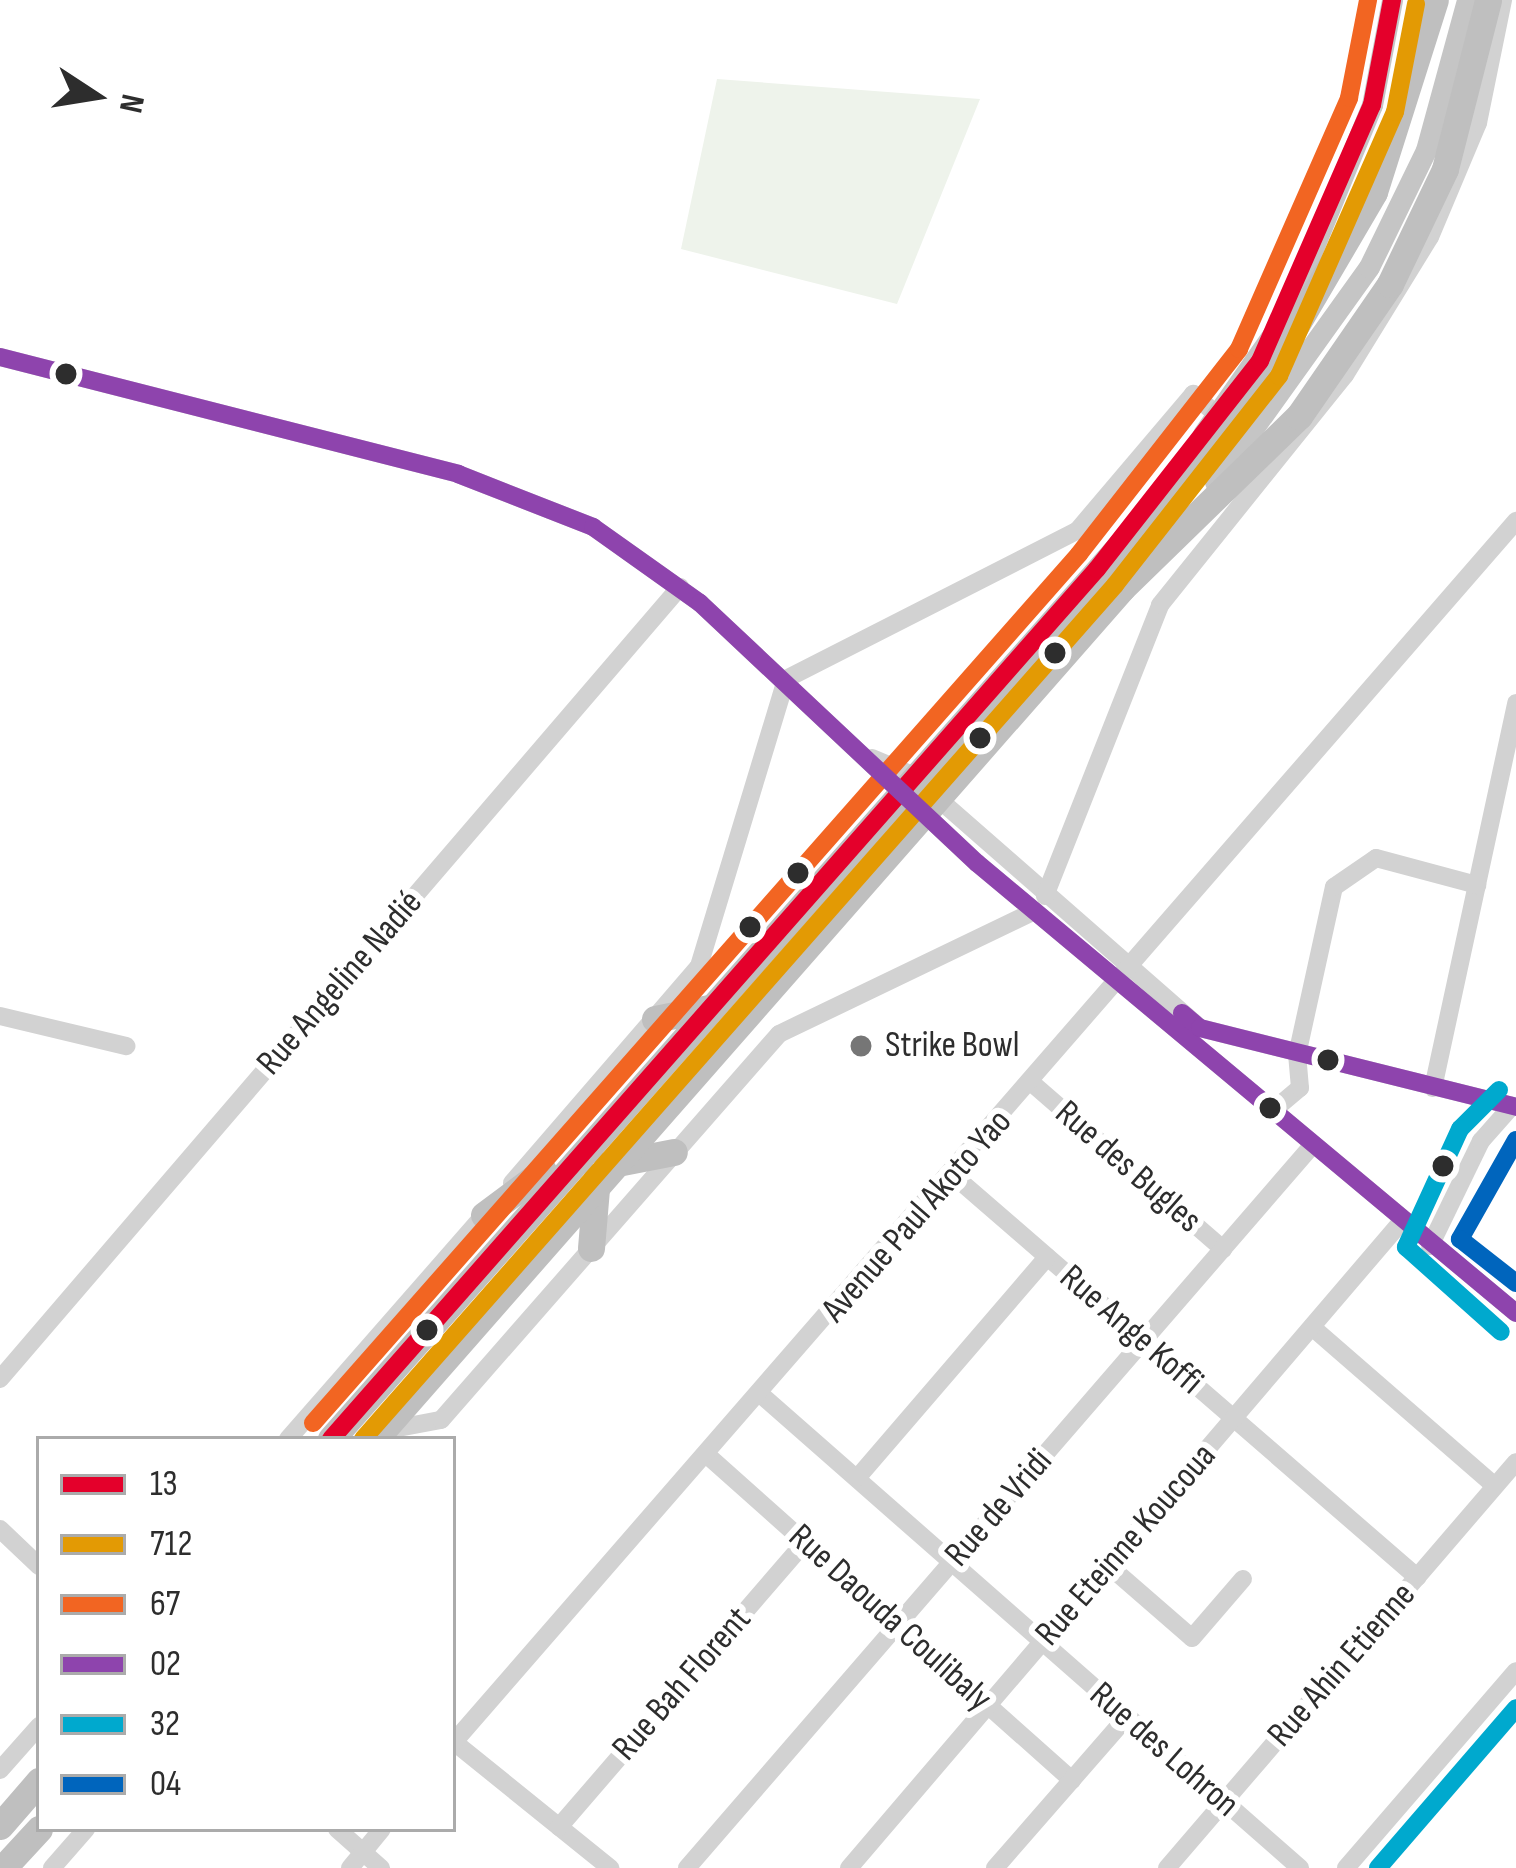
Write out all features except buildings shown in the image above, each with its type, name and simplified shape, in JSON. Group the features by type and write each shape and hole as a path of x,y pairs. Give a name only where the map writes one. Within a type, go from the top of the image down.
{"highway":[{"path":"334,1436 902,782 1258,390 1345,251 1413,95 1435,0"},
{"path":"378,1435 602,1171 1179,526 1310,411 1445,169 1489,0"},
{"path":"655,1019 709,1008"},
{"path":"484,1215 582,1146"},
{"path":"602,1171 674,1152"},
{"path":"591,1248 602,1171"},
{"path":"0,1826 36,1784"},
{"path":"3,1868 36,1831"}],"main road":[{"path":"1113,550 1217,416 1300,282 1372,105 1392,0"},
{"path":"1179,526 1337,320 1426,150 1467,0"}],"street":[{"path":"378,1435 441,1420 778,1034 1040,904 1140,640 1404,287 1458,177 1503,0"},
{"path":"0,357 527,496 680,587 1126,978 1310,1148 1516,1313"},
{"path":"290,1436 655,1019 707,952 786,679 1077,531 1193,394 1217,416"},
{"name":"Avenue Paul Akoto Yao","path":"456,1739 954,1176 1513,527"},
{"name":"Rue Angeline Nadié","path":"0,1378 680,587"},
{"path":"1433,1088 1516,703"},
{"path":"1270,1113 1300,1088 1297,1055 1330,896 1361,860 1477,885"},
{"path":"1126,978 1182,1013 1297,1055 1514,1107"},
{"path":"0,1016 126,1046"},
{"name":"Rue des Bugles","path":"1033,1084 1223,1250"},
{"path":"1430,1246 1480,1141 1514,1107"},
{"name":"Rue de Vridi","path":"687,1868 1310,1148"},
{"name":"Rue Ange Koffi","path":"954,1176 1417,1577"},
{"name":"Rue Eteinne Koucoua","path":"849,1868 1402,1222"},
{"path":"858,1477 1047,1257"},
{"path":"1312,1327 1495,1486"},
{"name":"Rue des Lohron","path":"759,1393 1300,1868"},
{"name":"Rue Daouda Coulibaly","path":"707,1455 1072,1780"},
{"name":"Rue Ahin Etienne","path":"1167,1868 1516,1462"},
{"path":"0,1529 36,1566"},
{"name":"Rue Bah Florent","path":"559,1827 806,1541"},
{"path":"0,1545 36,1567"},
{"path":"1108,1565 1192,1638 1243,1579"},
{"path":"1346,1868 1516,1671"},
{"path":"995,1868 1126,1718"},
{"path":"0,1770 36,1729"},
{"path":"456,1744 610,1868"},
{"path":"52,1868 83,1832"},
{"path":"339,1832 356,1860 381,1868"},
{"path":"356,1860 379,1832"}],"shaded area":[{"path":"717,79 980,99 897,304 681,249"}],"transit line":[{"name":"67","path":"313,1423 1079,554 1239,349 1349,98 1368,0"},
{"name":"13","path":"334,1436 1097,569 1260,361 1372,105 1392,0"},
{"name":"712","path":"366,1436 1115,585 1279,376 1395,112 1416,4"},
{"name":"02","path":"0,357 458,474 593,527 700,603 977,863 1516,1313"},
{"name":"02","path":"1182,1013 1200,1028 1516,1107"},
{"name":"32","path":"1499,1090 1460,1129 1406,1247 1501,1332"},
{"name":"04","path":"1516,1140 1460,1239 1516,1283"},
{"name":"32","path":"1378,1868 1516,1708"}],"place":[{"name":"Strike Bowl","path":"861,1046"}]}
